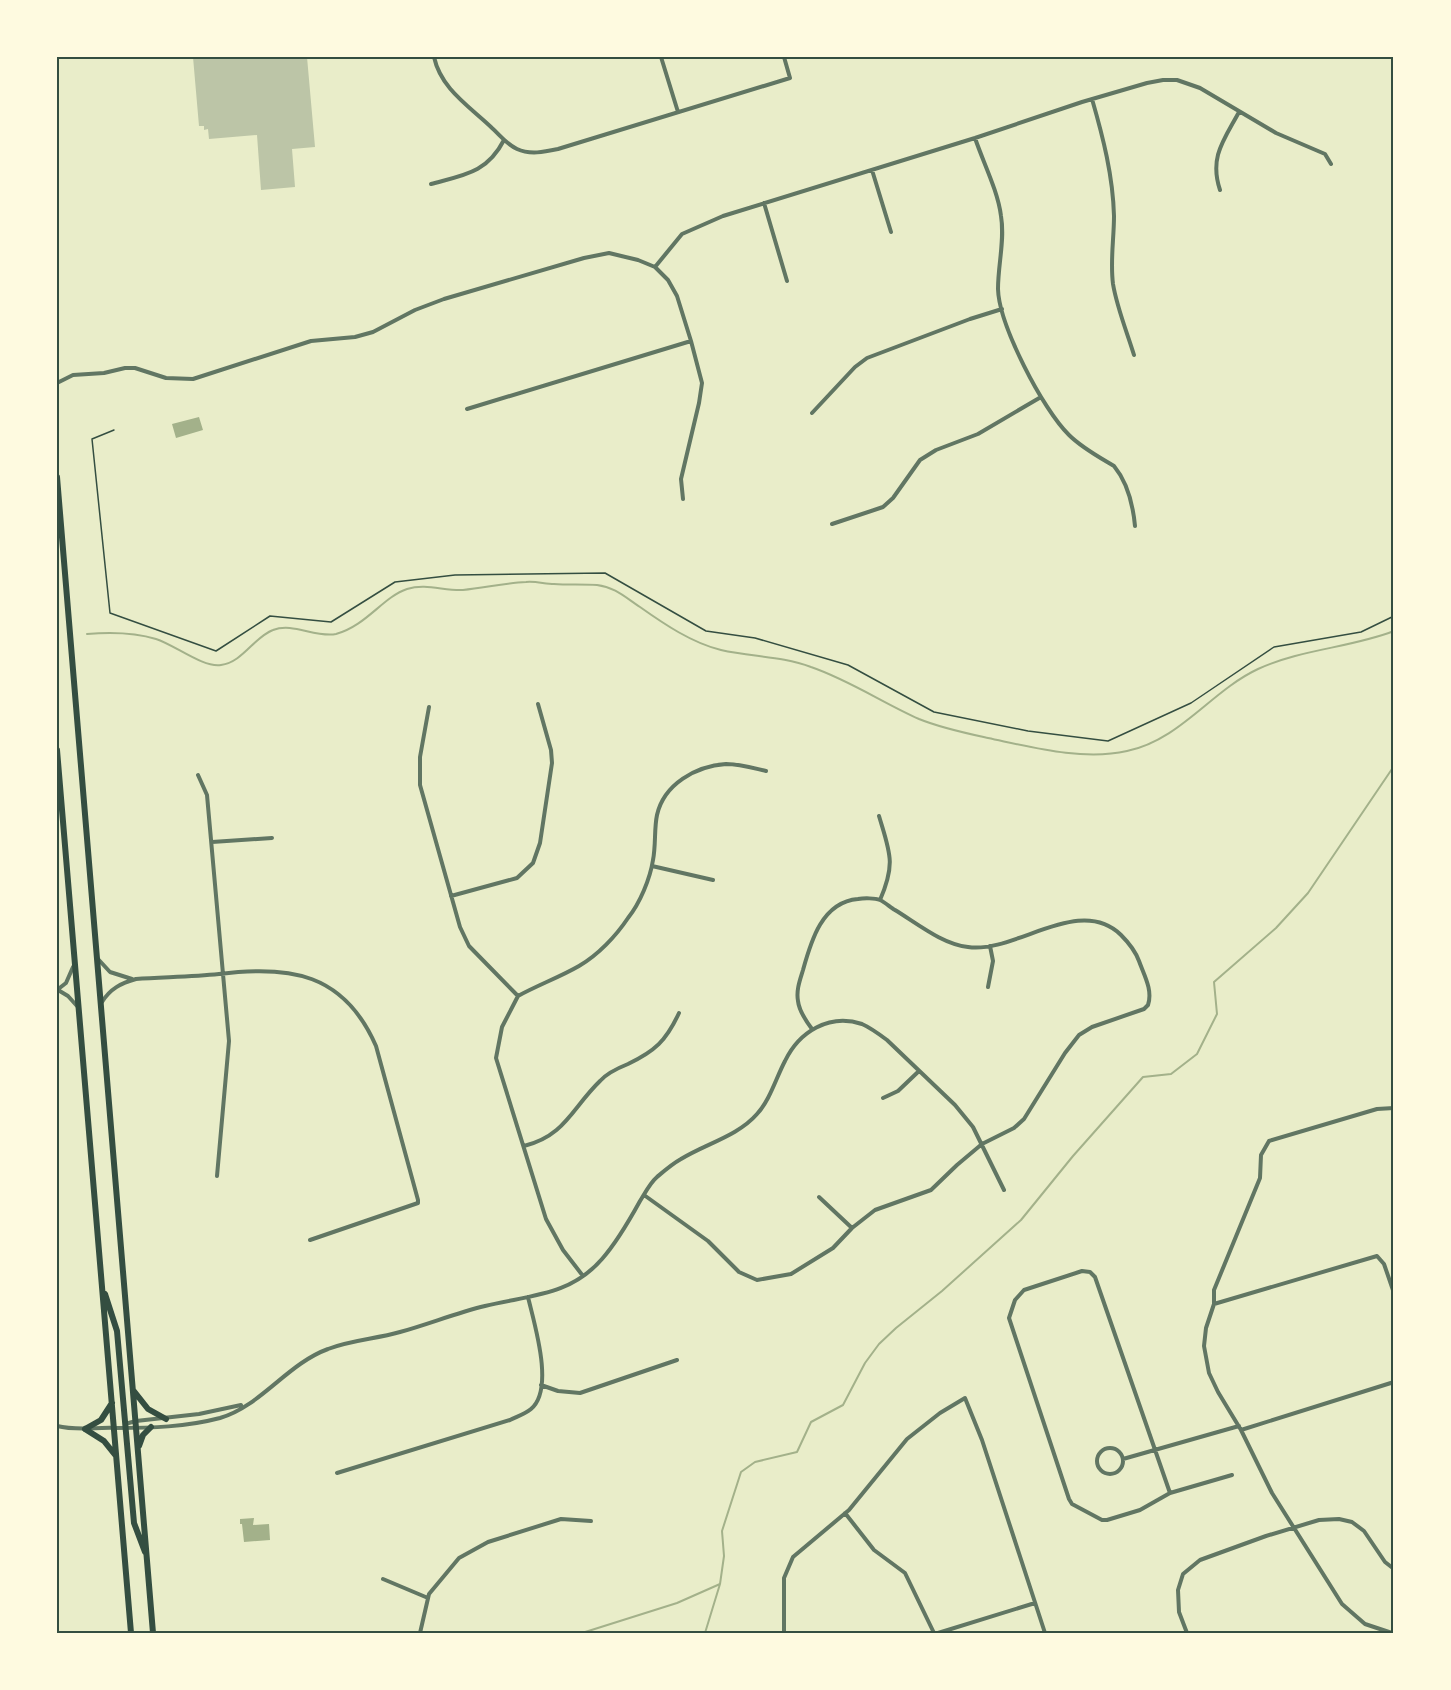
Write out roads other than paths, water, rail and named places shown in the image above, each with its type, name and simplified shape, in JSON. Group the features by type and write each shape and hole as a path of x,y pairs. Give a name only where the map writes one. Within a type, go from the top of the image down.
{"main road":[{"path":"57,477 153,1633"},
{"path":"57,750 131,1633"},
{"path":"102,1288 117,1331 134,1523 147,1555"},
{"path":"133,1389 148,1409 166,1419"},
{"path":"112,1402 101,1420 85,1429 104,1441 117,1457"},
{"path":"138,1449 143,1435 151,1427"}],"street":[{"path":"434,57 437,70 454,94 504,140 518,149 535,153 558,149 790,78 784,57"},
{"path":"661,57 678,112"},
{"path":"655,267 675,241 688,231 723,216 1147,83 1177,80 1200,88 1276,133 1325,154 1331,164"},
{"path":"1092,99 1109,170 1114,215 1113,285 1134,355"},
{"path":"1220,190 1215,175 1216,157 1239,111"},
{"path":"975,138 1001,214 998,290 1002,309 1015,342 1041,397 1069,435 1114,466 1120,473 1129,492 1135,526"},
{"path":"431,184 470,174 480,168 498,153 504,140"},
{"path":"872,170 891,232"},
{"path":"764,203 787,281"},
{"path":"57,383 68,377 135,368 166,378 193,379 311,341 355,337 373,332 415,310 434,303 584,258 609,253 655,267 668,280 677,296 691,341 702,383 681,479 683,499"},
{"path":"812,413 855,367 867,358 1002,309"},
{"path":"467,409 691,341"},
{"path":"832,524 883,507 920,460 936,450 978,434 1041,397"},
{"path":"451,896 517,878 533,863 540,843 552,763 549,739 538,704"},
{"path":"429,707 420,758 420,785 460,927 469,946 518,996"},
{"path":"584,1276 562,1250 546,1219 496,1058 502,1027 518,996 580,965 615,935 630,917 652,866 660,807 670,789 685,776 714,766 726,764 766,771"},
{"path":"198,775 207,795 229,1053 217,1176"},
{"path":"879,816 891,858 890,873 880,900"},
{"path":"212,842 272,838"},
{"path":"652,866 713,880"},
{"path":"644,1195 708,1241 739,1272 757,1280 791,1275 833,1248 852,1228 875,1210 931,1190 957,1164 982,1144 1014,1128 1023,1119 1079,1035 1092,1027 1144,1009 1150,1000 1135,950 1118,932 1097,922 1068,923 979,948 957,945 943,939 880,900 861,898 833,909 819,925 806,959 798,993 798,1004 812,1029"},
{"path":"988,987 993,961 990,946"},
{"path":"97,958 110,972 136,979"},
{"path":"75,963 66,983 57,990 68,996 78,1007"},
{"path":"101,1004 107,994 116,987 136,979 275,970 302,975 325,985 343,997 370,1031 376,1046 418,1203 310,1240"},
{"path":"524,1146 551,1136 601,1079 644,1056 664,1041 679,1013"},
{"path":"136,1425 151,1427 211,1420 230,1414 262,1395 297,1366 327,1349 400,1332 444,1317 554,1291 574,1284 602,1260 654,1179 679,1160 740,1128 757,1115 786,1058 796,1044 812,1029 839,1021 865,1025 887,1040 955,1105 973,1127 1004,1190"},
{"path":"883,1098 898,1091 919,1071"},
{"path":"1392,1633 1365,1624 1342,1604 1272,1493 1240,1428 1209,1373 1204,1346 1206,1328 1214,1304 1214,1290 1260,1178 1261,1155 1269,1141 1377,1109 1394,1108"},
{"path":"819,1197 852,1228"},
{"path":"1214,1304 1377,1256 1384,1264 1394,1293"},
{"path":"1170,1494 1095,1277 1090,1272 1082,1271 1024,1290 1012,1306 1008,1318 1072,1504 1102,1520 1107,1520 1140,1510 1170,1494 1232,1475"},
{"path":"337,1473 510,1420 532,1409 541,1393 542,1361 528,1297"},
{"path":"542,1385 558,1391 580,1393 677,1360"},
{"path":"1123,1459 1240,1428 1394,1382"},
{"path":"784,1633 784,1578 793,1557 845,1514 907,1439 940,1413 965,1398 982,1440 1045,1633"},
{"path":"57,1426 85,1429 136,1425 245,1405"},
{"path":"1109,1448 1118,1452 1123,1459 1120,1469 1112,1474 1102,1472 1097,1463 1100,1453 1109,1448"},
{"path":"845,1514 874,1550 905,1574 936,1633 1035,1603"},
{"path":"420,1633 429,1594 459,1558 488,1542 561,1519 591,1521"},
{"path":"1187,1633 1179,1612 1178,1590 1183,1574 1200,1560 1266,1536 1318,1520 1339,1519 1352,1522 1364,1532 1385,1562 1394,1569"},
{"path":"383,1579 428,1598"}],"waterway":[{"path":"87,634 139,635 164,642 206,663 221,665 236,659 266,633 273,630 288,628 328,635 347,630 390,598 414,587 463,590 530,582 597,585 620,593 699,643 721,650 789,661 811,667 839,678 906,713 944,728 1039,749 1075,754 1110,754 1146,745 1163,737 1241,678 1274,662 1394,631"},
{"path":"705,1633 720,1584 724,1556 722,1531 741,1472 755,1462 797,1452 811,1422 843,1405 865,1363 879,1344 1021,1220 1073,1156 1143,1077 1171,1074 1197,1054 1217,1014 1214,982 1276,928 1308,893 1394,766"},
{"path":"582,1633 677,1603 720,1584"}]}
